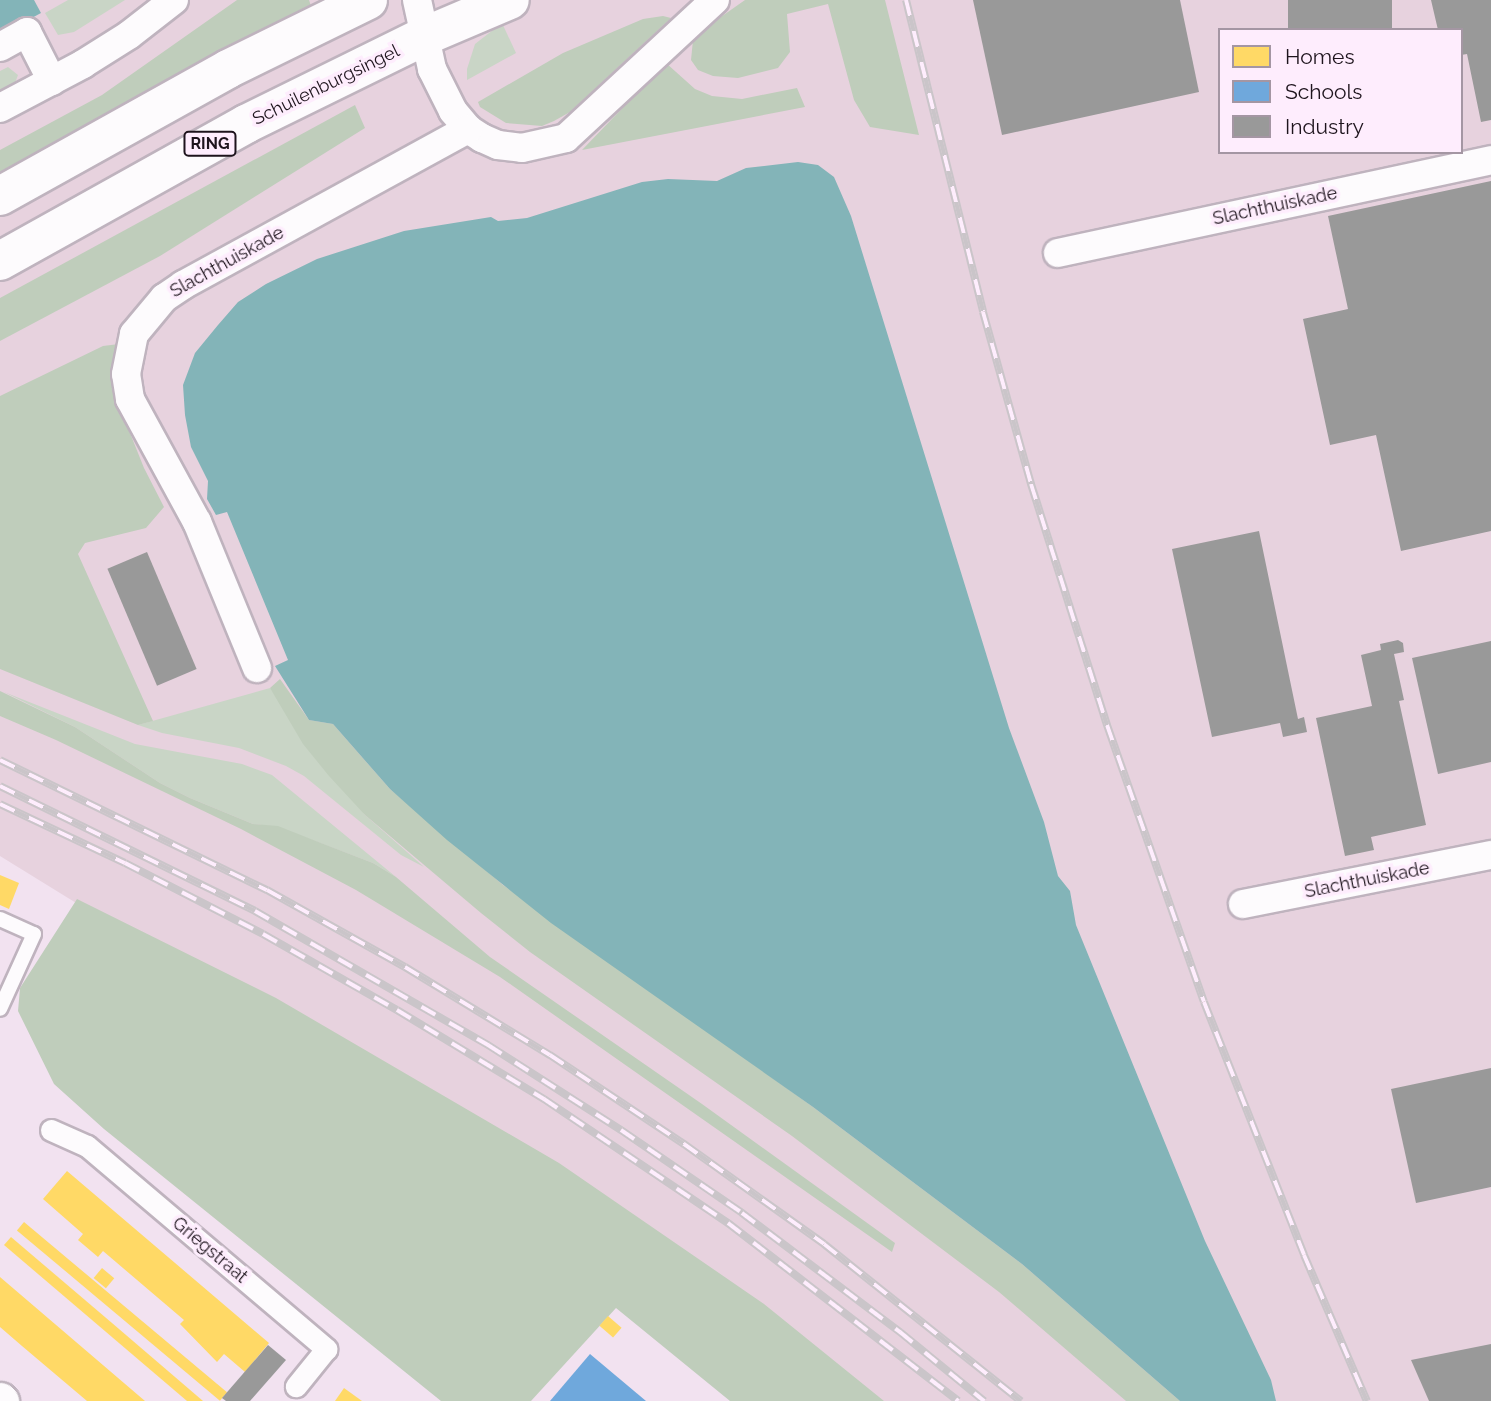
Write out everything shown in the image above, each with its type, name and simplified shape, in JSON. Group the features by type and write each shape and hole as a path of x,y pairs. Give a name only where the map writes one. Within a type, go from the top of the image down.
{"main road":[{"path":"0,196 228,69 368,0"},
{"name":"Schuilenburgsingel","path":"0,261 247,124 421,18 510,0"}],"street":[{"path":"0,108 52,81 129,35 174,0"},
{"path":"421,18 432,69 445,99 468,129 498,145 522,148 566,138 715,0"},
{"path":"0,47 27,32 52,81"},
{"name":"Slachthuiskade","path":"257,668 197,522 146,433 130,398 126,374 134,334 164,298 183,285 468,129"},
{"name":"Slachthuiskade","path":"1058,253 1491,160"},
{"name":"Slachthuiskade","path":"1243,904 1491,855"},
{"name":"Griegstraat","path":"51,1130 87,1146 326,1349 296,1386"}],"lane":[{"path":"0,919 34,934 0,1009"}],"shaded area":[{"path":"0,0 1491,0 1491,1401 883,1401 0,856"}],"green space":[{"path":"68,0 125,0 74,32 58,35 45,13"},
{"path":"237,0 309,0 311,6 0,178 0,150 102,95"},
{"path":"745,0 885,0 919,135 870,127 854,100 828,4 787,14 790,52 778,68 738,78 713,76 698,70 691,60 693,40 698,33"},
{"path":"663,16 671,18 570,112 554,121 542,126 506,123 480,107 478,102 563,53 643,19"},
{"path":"502,23 516,53 467,80 467,69 475,44"},
{"path":"666,63 695,89 712,96 742,99 797,88 805,107 582,150"},
{"path":"8,67 18,75 15,83 0,91 0,71"},
{"path":"355,105 365,128 160,256 0,341 0,298"},
{"path":"119,344 116,398 144,468 164,507 146,528 85,543 78,554 153,721 138,725 0,669 0,396 103,346"},
{"path":"280,679 309,720 333,724 390,789 503,885 813,1107 1022,1264 1180,1401 1126,1401 999,1292 792,1136 530,952 481,913 365,815 329,776 303,744 270,688"},
{"path":"270,688 365,815 424,867 401,855 304,776 286,766 239,748 162,733 138,725"},
{"path":"0,691 75,727 160,783 190,798 253,824 278,826 373,863 396,877 490,957 702,1104 895,1243 892,1252 500,977 356,890 241,829 0,716"},
{"path":"4,692 135,744 242,764 272,775 396,877 373,863 278,827 253,824 190,798 160,783 75,727"},
{"path":"77,899 276,998 559,1163 764,1304 884,1401 730,1401 616,1308 531,1401 441,1401 104,1129 54,1084 18,1011 20,988"}],"water":[{"path":"0,0 34,0 41,13 0,35"},
{"path":"798,162 818,165 834,177 851,216 1009,728 1044,822 1058,876 1070,891 1076,925 1205,1241 1271,1380 1276,1401 1180,1401 1022,1264 813,1107 551,923 447,840 390,789 333,724 309,720 275,666 288,660 227,512 216,515 207,499 208,481 191,447 183,385 195,353 218,325 238,302 266,284 317,259 404,231 491,217 498,221 527,218 642,182 668,179 717,181 746,168"}],"building: Homes":[{"path":"0,875 19,883 9,909 0,905"},
{"path":"67,1171 269,1343 245,1372 224,1354 217,1362 180,1324 184,1320 103,1251 98,1257 78,1240 83,1234 43,1199"},
{"path":"24,1222 227,1392 220,1401 17,1230"},
{"path":"11,1237 203,1401 187,1401 4,1245"},
{"path":"102,1268 114,1278 106,1288 94,1278"},
{"path":"0,1277 145,1401 87,1401 22,1346 0,1327"},
{"path":"608,1316 622,1328 613,1338 599,1326"},
{"path":"344,1388 362,1401 335,1401"}],"building: Schools":[{"path":"590,1354 646,1401 550,1401"}],"building: Industry":[{"path":"973,0 1180,0 1199,92 1002,135"},
{"path":"1288,0 1392,0 1392,28 1288,28"},
{"path":"1431,0 1491,0 1491,120 1481,122 1467,54 1463,55 1463,28 1438,28"},
{"path":"1491,181 1491,531 1401,551 1376,435 1330,445 1303,319 1348,309 1328,216"},
{"path":"1259,531 1298,719 1304,717 1307,732 1283,737 1280,723 1212,737 1172,549"},
{"path":"147,552 197,669 157,686 107,569"},
{"path":"1398,640 1403,643 1404,652 1394,654 1404,700 1399,701 1426,825 1371,837 1374,850 1345,856 1316,718 1372,706 1361,655 1381,650 1380,644"},
{"path":"1491,641 1491,762 1438,774 1412,658"},
{"path":"1491,1068 1491,1187 1416,1203 1391,1089"},
{"path":"1491,1344 1491,1401 1429,1401 1411,1360"},
{"path":"268,1345 286,1360 250,1401 226,1401 222,1398"}],"railway":[{"path":"906,0 983,312 1031,484 1107,725 1204,1002 1304,1255 1367,1401"},
{"path":"0,760 267,890 405,967 550,1055 684,1144 824,1244 1021,1401"},
{"path":"0,786 255,911 488,1045 621,1130 742,1213 900,1332 984,1401"},
{"path":"0,804 125,863 263,934 397,1010 544,1099 728,1223 958,1401"}]}
